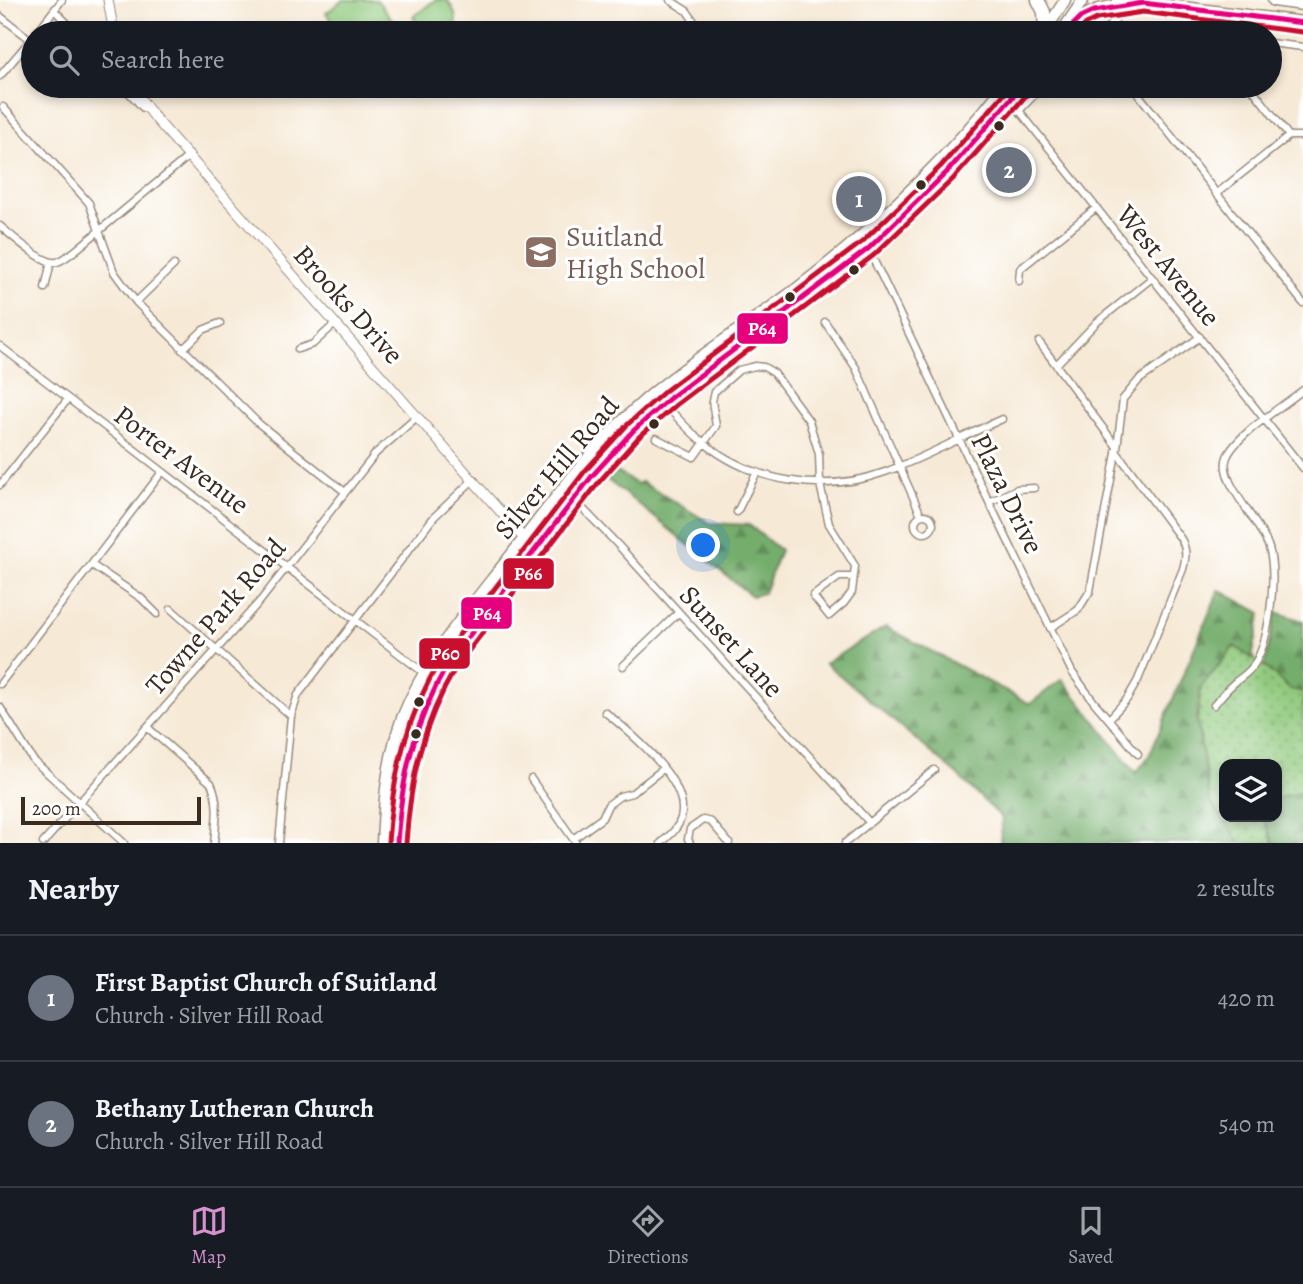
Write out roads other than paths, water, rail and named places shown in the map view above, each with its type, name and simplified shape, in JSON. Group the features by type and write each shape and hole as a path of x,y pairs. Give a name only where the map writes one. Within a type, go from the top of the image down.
{"highway":[{"path":"1038,0 1044,12 1044,21"},
{"path":"1119,0 1303,23"},
{"path":"1274,0 1303,4"},
{"path":"1076,21 1094,10 1143,3"}],"main road":[{"path":"1051,21 1065,0"},
{"path":"1070,21 1083,0"},
{"name":"Silver Hill Road","path":"382,843 386,781 392,753 402,719 424,673 564,489 611,432 655,392 793,291 860,238 926,174 993,98"},
{"name":"Silver Hill Road","path":"397,843 400,795 407,754 417,721 435,685 449,662 574,499 622,442 664,403 868,249 947,172 1012,98"}],"street":[{"path":"47,21 62,0"},
{"path":"108,0 112,21"},
{"path":"670,0 687,11 694,21"},
{"path":"55,11 65,21"},
{"path":"0,16 21,29"},
{"path":"1282,44 1303,47"},
{"path":"0,76 21,51"},
{"path":"135,98 156,119"},
{"name":"Brooks Drive","path":"140,98 534,551"},
{"name":"West Avenue","path":"1008,98 1303,468"},
{"path":"1019,111 1031,98"},
{"path":"1141,98 1303,303"},
{"path":"1259,98 1289,136"},
{"path":"3,107 31,141 85,197 92,208 114,272 136,302 257,423 345,492"},
{"path":"1216,194 1289,136 1303,136"},
{"path":"0,226 51,262 62,260 190,155"},
{"path":"1018,281 1020,269 1096,208"},
{"name":"Plaza Drive","path":"860,238 868,249 1072,672 1138,754"},
{"path":"45,288 51,262"},
{"path":"136,302 174,265"},
{"path":"1056,365 1097,322 1152,278"},
{"path":"825,322 856,368 921,515"},
{"path":"182,350 203,330 220,323"},
{"path":"298,349 313,344 335,323"},
{"path":"1050,628 1078,610 1088,596 1094,576 1125,396 1139,380 1200,337"},
{"path":"1039,342 1185,547 1183,569 1138,680 1127,699 1110,718"},
{"name":"Porter Avenue","path":"0,346 288,566 424,673 435,685"},
{"path":"656,438 694,457 716,426 712,401 717,388 743,368 764,367 776,375 811,427 819,454 820,484 831,529 855,566 849,596 829,616 813,596 839,577 852,577"},
{"path":"1214,705 1255,665 1271,604 1273,578 1264,534 1231,486 1225,463 1234,446 1265,418 1303,390"},
{"path":"655,392 703,443 729,459 780,479 820,484 860,480 900,466 1002,419"},
{"path":"0,485 68,398"},
{"name":"Towne Park Road","path":"43,843 217,649 288,566 381,449 418,416"},
{"path":"0,684 162,471"},
{"path":"737,512 757,472"},
{"path":"279,843 290,716 298,695 434,517 474,479"},
{"path":"989,502 1017,489 1034,488"},
{"name":"Sunset Lane","path":"564,489 869,822"},
{"path":"92,565 141,598 157,614"},
{"path":"171,609 290,716"},
{"path":"624,666 678,613"},
{"path":"0,707 33,760 124,843"},
{"path":"605,712 635,736 663,769 680,795 682,811 679,824 661,843"},
{"path":"147,727 212,786 216,817 214,843"},
{"path":"531,779 575,841 602,818 605,810 620,796 632,793 663,769"},
{"path":"845,843 934,770"},
{"path":"690,843 690,829 697,822 707,820 729,843"},
{"path":"679,824 690,829"}],"place":[{"name":"Bethany Lutheran Church","path":"1009,170"},
{"name":"First Baptist Church of Suitland","path":"859,199"},
{"name":"Suitland High School","path":"541,252"}]}
